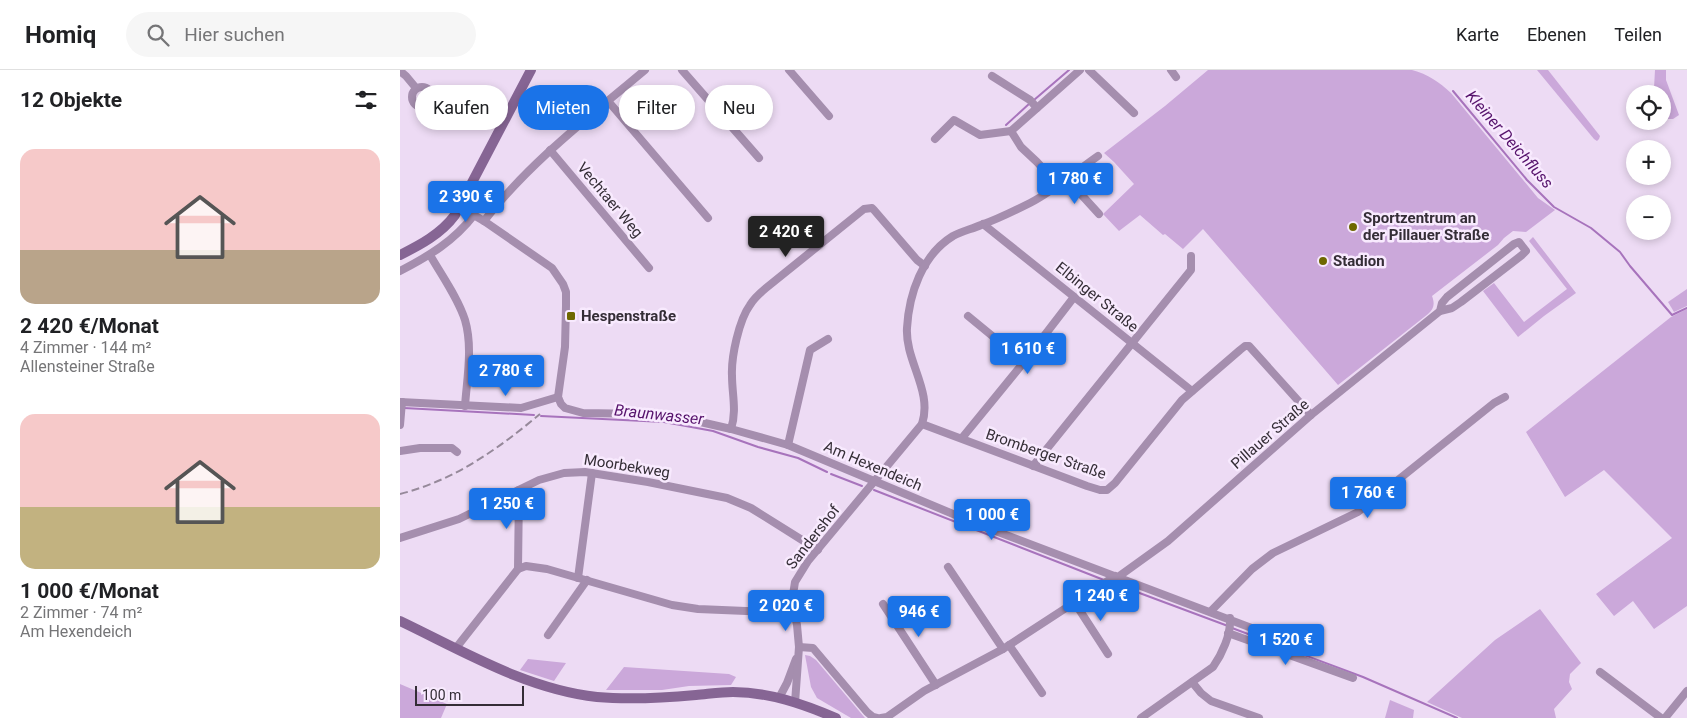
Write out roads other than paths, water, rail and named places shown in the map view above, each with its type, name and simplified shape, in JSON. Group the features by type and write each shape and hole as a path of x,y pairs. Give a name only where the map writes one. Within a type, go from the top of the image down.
{"main road":[{"path":"400,256 439,232 449,223 460,207 531,70"},
{"path":"400,621 527,680 560,690 596,696 638,699 732,692 768,695 836,718"}],"street":[{"path":"609,99 645,70"},
{"path":"682,70 759,158"},
{"path":"789,70 829,116"},
{"path":"935,139 954,120 980,135 1011,131 1033,104 1080,70"},
{"path":"1089,70 1134,114"},
{"path":"1171,70 1176,77"},
{"path":"400,71 415,87"},
{"path":"992,76 1033,104"},
{"path":"609,101 708,218"},
{"path":"484,221 519,180 573,130"},
{"path":"1011,131 1021,147 1058,186"},
{"name":"Vechtaer Weg","path":"550,150 649,268"},
{"path":"922,424 924,411 923,394 910,354 907,329 914,290 925,266 939,248 953,236 1030,203 1068,180 1098,156"},
{"path":"1068,180 1100,214"},
{"path":"400,426 401,402 520,408 558,398 565,348 566,292 563,284 552,268 484,221 460,207"},
{"path":"731,429 734,413 732,374 736,346 747,309 762,291 864,209 872,208 917,260 925,266"},
{"path":"400,271 430,256 452,239 474,215"},
{"name":"Elbinger Straße","path":"983,224 1192,391"},
{"name":"Pillauer Straße","path":"881,718 887,716 912,698 1006,647 1168,541 1311,415 1440,311 1452,308 1517,259 1526,251 1523,246 1519,242 1514,244 1447,297 1442,303 1440,311"},
{"path":"430,256 462,312 466,327 468,350 465,406"},
{"path":"1033,466 1191,270 1191,256"},
{"path":"962,438 1074,297"},
{"path":"968,316 1024,362"},
{"path":"788,445 810,350 828,339"},
{"name":"Bromberger Straße","path":"922,424 1100,490 1107,490 1192,391 1245,346 1249,346 1311,415"},
{"path":"1211,611 1261,562 1273,553 1358,512 1494,403 1505,397"},
{"name":"Am Hexendeich","path":"558,398 565,408 582,413 655,415 693,420 788,445 977,524 1115,577 1211,611 1230,621 1283,640"},
{"name":"Sandershof","path":"795,703 799,647 792,601 795,582 802,569 922,424"},
{"path":"400,450 452,448 457,452"},
{"name":"Moorbekweg","path":"400,538 460,519 539,480 558,474 576,472 592,473 727,498 751,508 818,550"},
{"path":"548,635 583,579 592,473"},
{"path":"518,569 519,490"},
{"path":"456,648 518,569 526,566 583,579 672,605 698,609 794,614"},
{"path":"948,567 1042,693"},
{"path":"1075,603 1108,654"},
{"path":"884,604 936,685"},
{"path":"1141,718 1213,667 1223,649 1230,621"},
{"path":"1228,633 1353,678"},
{"path":"799,647 813,648 867,712 872,717 877,718"},
{"name":"Sandershof","path":"779,698 793,669 799,647"},
{"path":"1600,672 1663,718 1687,691"},
{"path":"1192,682 1207,698 1239,715 1258,718"}],"waterway":[{"path":"1034,100 1069,70"},
{"name":"Kleiner Deichfluss","path":"1453,91 1527,180 1554,207 1591,228 1620,252 1672,315 1687,308"},
{"path":"1006,125 1030,103"},
{"name":"Braunwasser","path":"404,408 534,415"},
{"name":"Braunwasser","path":"541,416 664,422 713,431 758,447 798,458 827,472"},
{"name":"Braunwasser","path":"831,474 862,486"},
{"name":"Braunwasser","path":"874,490 1104,580"},
{"name":"Braunwasser","path":"1110,582 1228,626"},
{"name":"Braunwasser","path":"1232,628 1363,677 1457,718"}],"railway":[{"path":"400,494 439,481 475,462 540,414"}],"place":[{"name":"Sportzentrum an der Pillauer Straße","path":"1353,227"},
{"name":"Stadion","path":"1323,261"},
{"name":"Hespenstraße","path":"571,316"}]}
